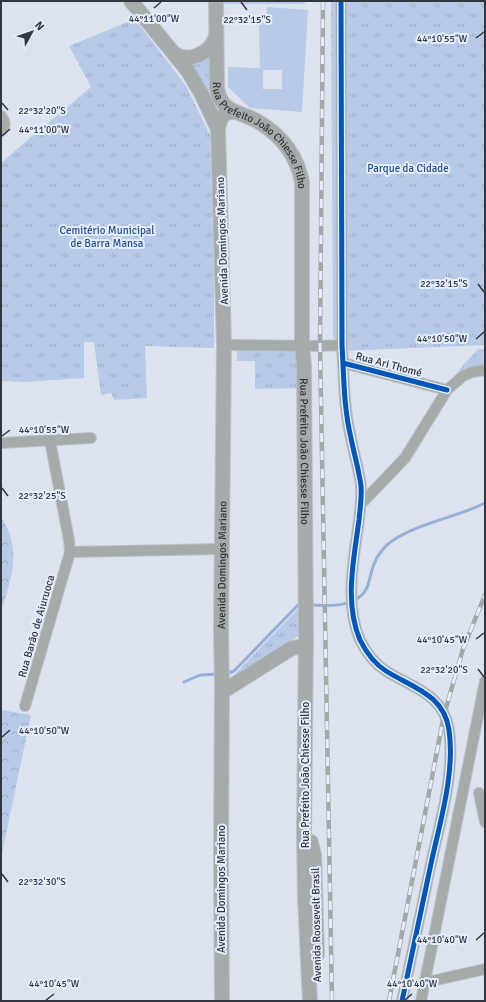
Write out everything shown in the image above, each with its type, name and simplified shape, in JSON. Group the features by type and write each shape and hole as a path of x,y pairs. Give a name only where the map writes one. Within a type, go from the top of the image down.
{"main road":[{"path":"131,1 179,59 195,82 218,128"},
{"name":"Rua Prefeito João Chiesse Filho","path":"216,1 218,93 224,104 234,112 256,120 275,134 291,152 302,182 302,345 304,366 306,646 304,828 305,898 310,1001"},
{"path":"170,50 181,57 192,57 210,48 216,40"},
{"path":"218,128 219,121 223,116 227,113 234,112"},
{"name":"Avenida Domingos Mariano","path":"218,128 224,345 221,860 222,1001"},
{"path":"222,688 292,648 306,646"},
{"name":"Avenida Roosevelt Brasil","path":"304,828 310,838 314,855 317,1001"},
{"name":"Rua Prefeito João Chiesse Filho","path":"302,1001 303,914 305,898"}],"street":[{"name":"Rua Ari Thomé","path":"341,1 343,363 447,390"},
{"path":"1,116 5,122 5,126 1,131"},
{"path":"224,345 342,345"},
{"path":"343,363 346,410 361,486 361,504 353,576 352,602 356,628 365,650 377,664 386,671 422,690 432,698 441,709 449,728 451,752 446,797 402,1001"},
{"path":"361,504 405,458 447,390 463,376 472,372 485,370"},
{"path":"1,443 91,438"},
{"path":"50,441 70,552 222,549"},
{"name":"Rua Barão de Aiuruoca","path":"25,706 70,552"},
{"path":"421,1001 485,681"},
{"path":"463,796 482,793 485,822"},
{"path":"424,983 485,969"}],"green space":[{"path":"223,1 305,1 305,4 223,4"},
{"name":"Parque da Cidade","path":"331,1 485,1 485,345 342,351 333,336"},
{"path":"267,7 308,10 302,112 250,108 228,87 228,67 260,68 259,22 266,22","holes":["263,70 282,70 282,89 263,89"]},
{"name":"Cemitério Municipal de Barra Mansa","path":"135,19 186,86 210,135 214,264 214,348 145,346 147,398 114,400 111,393 101,395 94,342 84,342 84,378 25,382 1,381 1,163 91,87 69,46"},
{"path":"209,55 227,110 218,116 191,65 192,63"},
{"path":"303,348 304,388 255,389 255,361 237,361 237,349"},
{"path":"478,349 485,349 485,368 461,376 459,370"},
{"path":"1,517 11,540 13,563 9,587 1,611"},
{"path":"299,608 301,634 232,677"},
{"path":"1,710 31,715 1,858"}],"waterway":[{"path":"310,605 326,606 343,604 358,598 364,593 368,585 376,559 390,543 415,529 462,513 485,503"},
{"path":"227,674 234,671 299,604 302,605"},
{"path":"184,682 200,675 219,674"}],"railway":[{"path":"323,1 320,346 332,1001"},
{"path":"389,1001 444,715 463,649 485,595"}],"cycle path":[{"path":"341,1 343,363 447,390"},
{"path":"343,363 347,419 361,486 361,503 353,565 351,596 355,626 362,644 382,668 425,693 441,708 446,718 449,730 449,778 402,1001"}]}
